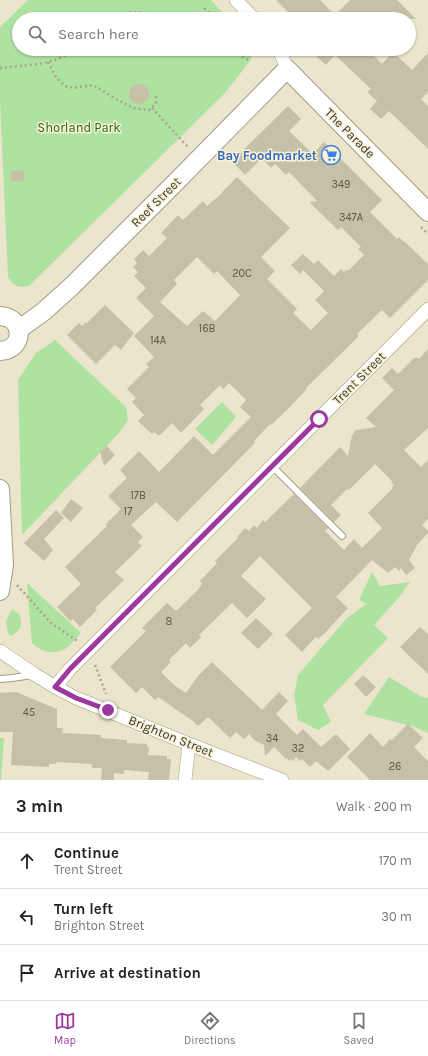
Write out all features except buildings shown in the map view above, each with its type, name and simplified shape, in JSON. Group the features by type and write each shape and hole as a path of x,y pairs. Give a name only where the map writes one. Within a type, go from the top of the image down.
{"main road":[{"name":"Reef Street","path":"18,330 43,312 65,293 200,158 287,68"},
{"name":"The Parade","path":"287,68 428,212"},
{"path":"0,316 7,317 12,320 18,330 18,337 13,346 7,350 0,351"},
{"path":"0,489 3,570 0,591"}],"street":[{"path":"236,0 247,12"},
{"name":"The Parade","path":"282,56 287,68"},
{"name":"Trent Street","path":"55,687 70,669 428,309"},
{"name":"Brighton Street","path":"0,651 55,687 76,698 282,780"},
{"path":"185,780 189,744"}],"lane":[{"path":"272,466 342,536"},
{"path":"0,679 34,674"}],"path":[{"path":"204,8 208,12"},
{"path":"130,12 148,12"},
{"path":"0,68 48,62 64,56"},
{"path":"239,56 250,61"},
{"path":"48,62 56,77 65,86 74,88 93,85 116,100 133,108 149,110 156,102 156,94"},
{"path":"152,108 200,158"},
{"path":"3,570 51,623 90,649"},
{"path":"95,665 106,694"}],"green space":[{"name":"Shorland Park","path":"28,0 211,0 222,12 16,12"},
{"name":"Shorland Park","path":"12,15 12,56 252,56 250,61 224,94 29,286 22,287 14,284 8,277 0,101 0,27"},
{"path":"55,340 126,407 128,420 119,433 22,535 18,380 36,353"},
{"path":"222,402 236,417 212,445 195,429"},
{"path":"372,572 380,586 410,582 400,596 374,625 388,638 323,705 331,722 318,730 298,720 294,695 298,675 346,619 366,604 359,600"},
{"path":"27,583 81,633 65,649 56,652 47,652 32,643"},
{"path":"12,609 19,614 21,624 17,632 11,636 8,634 6,621"},
{"path":"389,677 422,697 428,698 428,733 412,726 364,714"},
{"path":"0,738 4,738 1,780 0,780"}],"place":[{"name":"Bay Foodmarket","path":"331,155"}],"route":[{"path":"108,710 76,698 55,687 62,677 319,419"}]}
